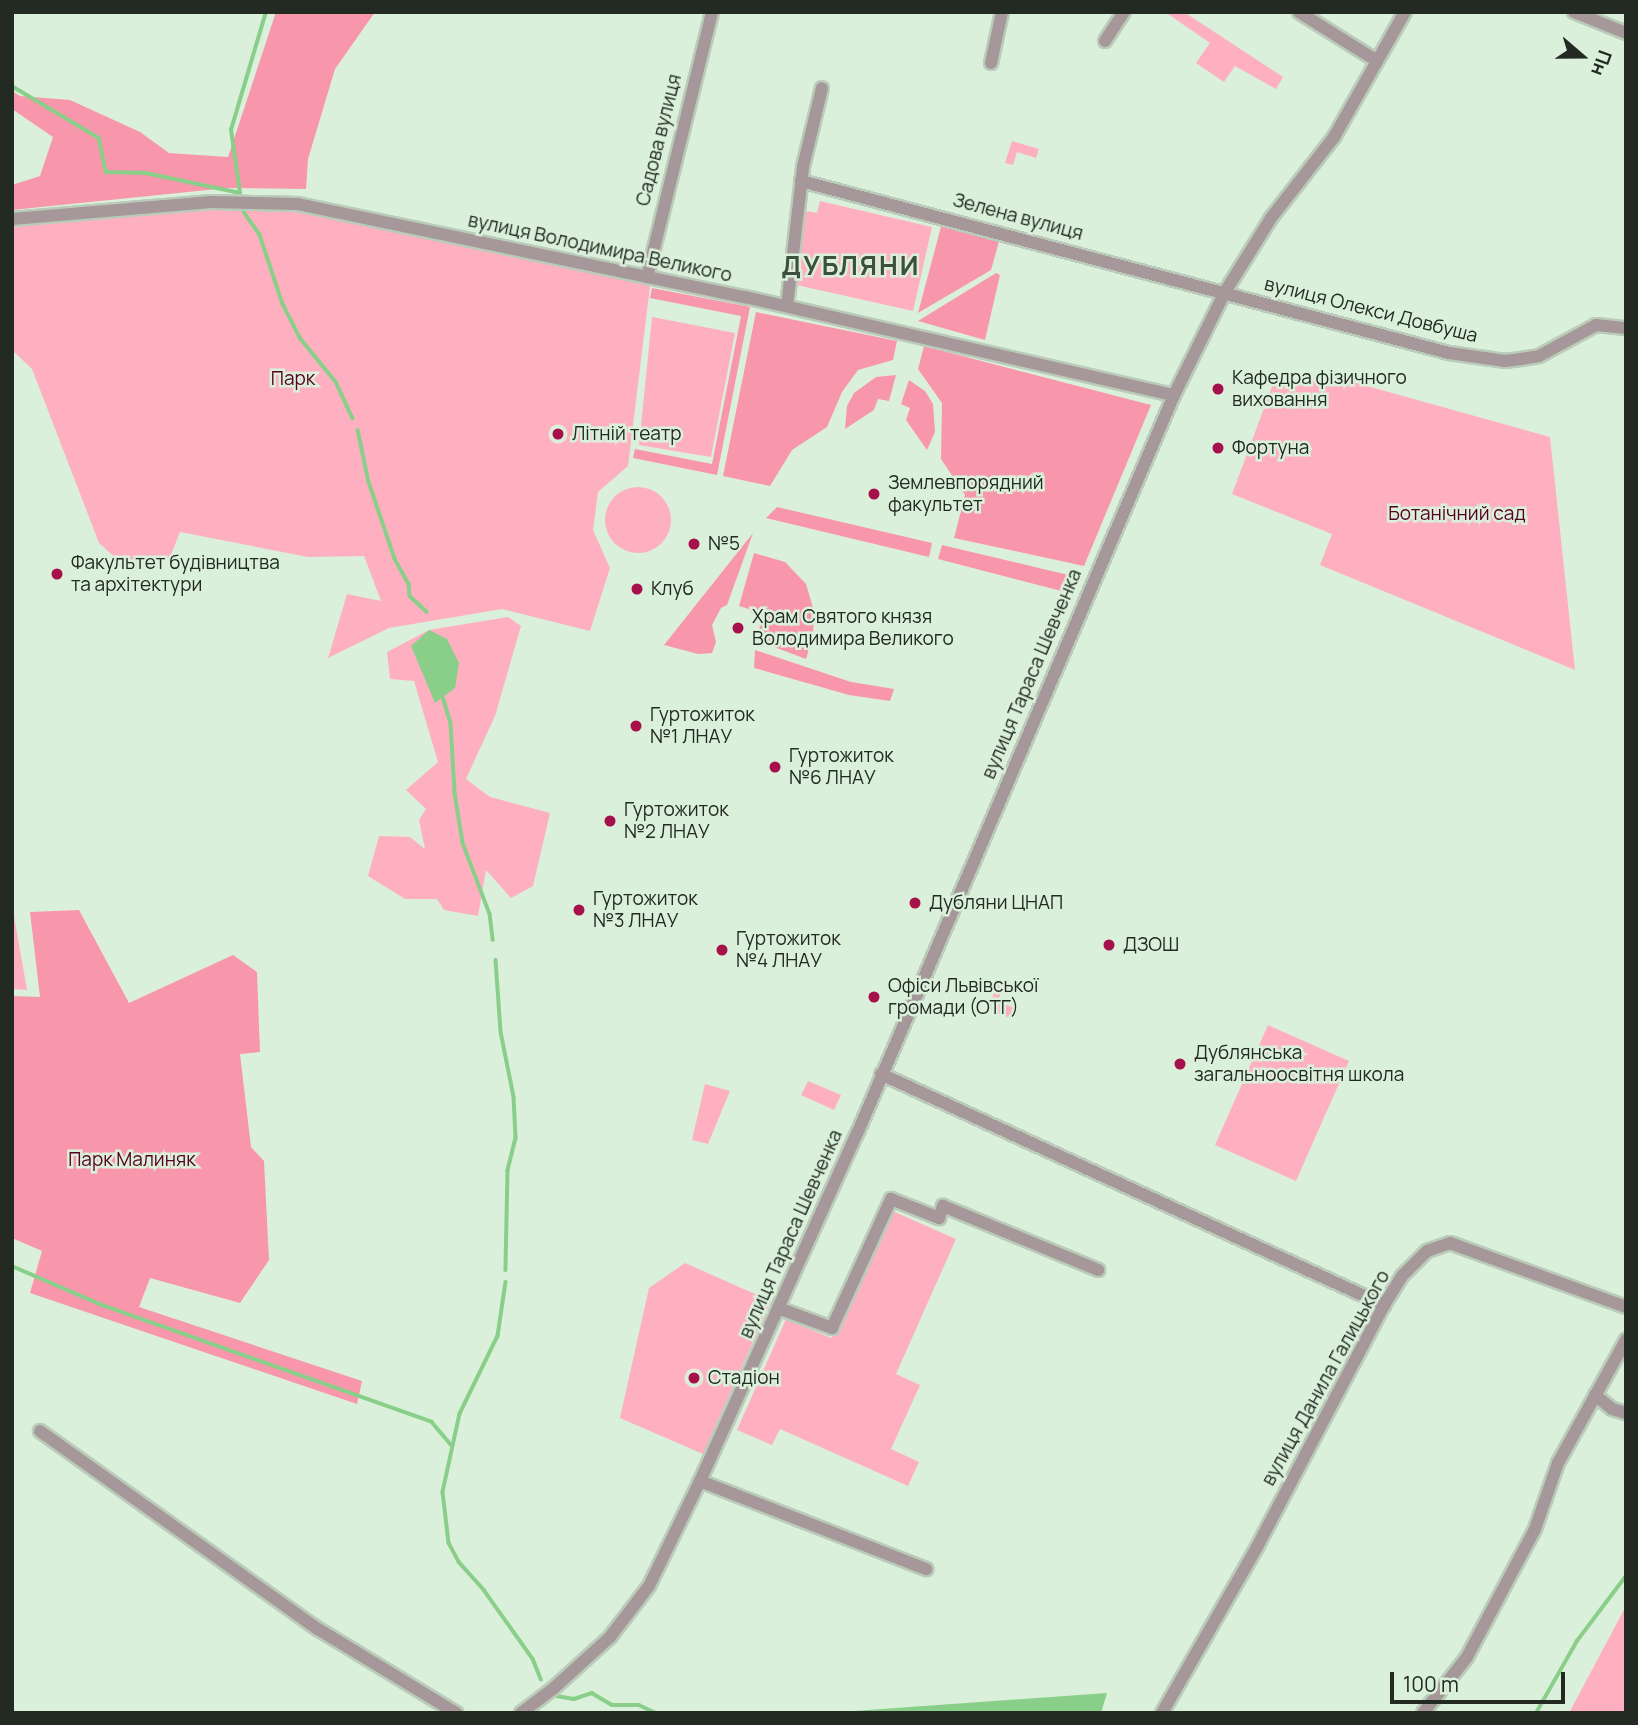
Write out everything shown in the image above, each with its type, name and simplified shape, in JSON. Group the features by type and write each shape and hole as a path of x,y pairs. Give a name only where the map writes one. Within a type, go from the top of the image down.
{"street":[{"name":"Садова вулиця","path":"646,277 712,12"},
{"path":"991,63 1002,12"},
{"path":"1105,41 1124,12"},
{"path":"1299,12 1377,61"},
{"name":"вулиця Тараса Шевченка","path":"521,1713 554,1688 610,1637 649,1586 778,1308 1174,395 1225,292 1271,218 1334,137 1405,12"},
{"path":"1575,12 1626,33"},
{"path":"787,306 801,181 822,88"},
{"name":"Зелена вулиця","path":"801,181 1225,292"},
{"name":"вулиця Володимира Великого","path":"12,219 211,202 298,204 787,306 1174,395"},
{"name":"вулиця Олекси Довбуша","path":"1225,292 1448,353 1505,361 1539,356 1597,325 1626,328"},
{"path":"881,1074 1384,1305"},
{"path":"778,1308 832,1328 891,1199 939,1218 943,1206 1098,1270"},
{"name":"вулиця Данила Галицького","path":"1162,1713 1257,1546 1384,1305 1402,1276 1427,1251 1450,1243 1626,1307"},
{"path":"1423,1713 1467,1657 1535,1529 1558,1463 1626,1340"},
{"path":"1595,1395 1612,1409 1626,1413"},
{"path":"40,1431 318,1629 456,1713"},
{"path":"700,1480 926,1569"}],"green space":[{"path":"276,12 375,12 335,69 308,159 306,189 227,188 12,210 12,185 40,176 53,137 12,109 12,91 20,96 70,100 140,132 169,153 228,157"},
{"path":"1165,12 1184,12 1283,77 1276,89 1235,66 1224,82 1196,63 1210,43"},
{"path":"1012,141 1039,149 1036,158 1017,152 1013,165 1005,163"},
{"path":"820,201 932,227 913,311 792,284 801,210 817,213"},
{"name":"Парк","path":"211,202 298,204 651,278 628,466 598,492 593,530 610,568 590,631 502,609 389,628 328,658 347,594 381,601 364,556 308,557 180,532 170,557 130,571 99,543 32,369 12,350 12,219"},
{"path":"942,223 1000,238 991,270 918,313"},
{"path":"996,273 1000,275 985,340 918,321"},
{"path":"652,288 750,307 717,475 633,458 635,449 712,464 741,316 650,298"},
{"path":"756,312 897,341 893,360 858,370 842,392 827,427 792,450 770,486 723,476"},
{"path":"652,317 735,333 711,457 639,445"},
{"path":"924,346 1151,405 1084,566 954,538 965,495 941,459 942,403 918,369"},
{"path":"896,375 889,401 878,399 874,410 845,429 847,406 854,393 876,377"},
{"name":"Ботанічний сад","path":"1342,379 1550,437 1575,670 1320,565 1332,534 1232,494 1273,384"},
{"path":"909,380 925,391 933,404 935,432 927,450 906,420 910,408 901,404"},
{"path":"638,487 651,490 661,497 668,507 671,520 668,533 661,543 651,550 638,553 625,550 615,543 608,533 605,520 608,507 615,497 625,490"},
{"path":"777,507 932,543 929,557 766,518"},
{"path":"753,533 727,605 721,608 712,625 716,642 712,653 698,654 664,645"},
{"path":"942,545 1077,577 1069,593 938,559"},
{"path":"754,553 785,562 806,584 814,611 813,635 806,659 758,641 760,624 749,609 739,606"},
{"path":"508,617 521,626 495,716 466,779 490,797 550,813 533,886 511,898 486,870 478,916 444,910 437,899 405,899 368,876 379,836 410,837 425,849 419,820 426,809 406,790 438,762 414,681 390,679 387,652 429,630"},
{"path":"755,650 851,682 894,689 890,701 849,695 754,668"},
{"path":"12,904 27,990 12,989"},
{"name":"Парк Малиняк","path":"79,910 129,1003 233,955 257,972 260,1052 240,1054 251,1147 264,1161 269,1260 240,1303 150,1278 139,1307 362,1381 357,1404 30,1293 42,1251 12,1238 12,996 40,997 30,912"},
{"path":"997,985 1003,988 998,1001 1014,1008 1010,1018 988,1009"},
{"path":"1268,1025 1349,1061 1296,1181 1215,1145"},
{"path":"808,1081 841,1095 834,1110 801,1095"},
{"path":"705,1084 730,1091 708,1144 692,1140"},
{"path":"888,1209 956,1239 896,1374 920,1385 891,1449 919,1462 908,1486 780,1429 772,1445 737,1430 786,1319 831,1338"},
{"path":"685,1263 771,1301 703,1454 620,1418 649,1288"},
{"path":"1626,1606 1626,1713 1569,1713"}],"shaded area":[{"path":"429,630 447,639 459,663 455,688 435,703 411,646"},
{"path":"1107,1693 1101,1713 826,1713"}],"waterway":[{"path":"12,86 99,138 106,172 146,173 240,193 231,130 266,12"},
{"path":"244,212 260,235 283,304 301,339 336,382 353,418"},
{"path":"358,430 369,482 395,559 409,584 410,596 427,612"},
{"path":"443,697 451,723 455,793 463,843 490,914 493,940"},
{"path":"496,960 501,1032 514,1097 516,1138 508,1171 506,1270"},
{"path":"12,1266 102,1305 432,1422 452,1446"},
{"path":"506,1282 498,1336 460,1414 443,1492 449,1543 459,1562 484,1590 533,1659 541,1679"},
{"path":"1536,1713 1577,1641 1626,1576"},
{"path":"551,1695 574,1699 592,1693 612,1705 639,1705 656,1713"}],"place":[{"name":"Кафедра фізичного виховання","path":"1218,389"},
{"name":"Літній театр","path":"558,434"},
{"name":"Фортуна","path":"1218,448"},
{"name":"Землевпорядний факультет","path":"874,494"},
{"name":"№5","path":"694,544"},
{"name":"Факультет будівництва та архітектури","path":"57,574"},
{"name":"Клуб","path":"637,589"},
{"name":"Храм Святого князя Володимира Великого","path":"738,628"},
{"name":"Гуртожиток №1 ЛНАУ","path":"636,726"},
{"name":"Гуртожиток №6 ЛНАУ","path":"775,767"},
{"name":"Гуртожиток №2 ЛНАУ","path":"610,821"},
{"name":"Дубляни ЦНАП","path":"915,903"},
{"name":"Гуртожиток №3 ЛНАУ","path":"579,910"},
{"name":"ДЗОШ","path":"1109,945"},
{"name":"Гуртожиток №4 ЛНАУ","path":"722,950"},
{"name":"Офіси Львівської громади (ОТГ)","path":"874,997"},
{"name":"Дублянська загальноосвітня школа","path":"1180,1064"},
{"name":"Стадіон","path":"694,1378"}],"district":[{"name":"ДУБЛЯНИ","path":"851,266"}]}
